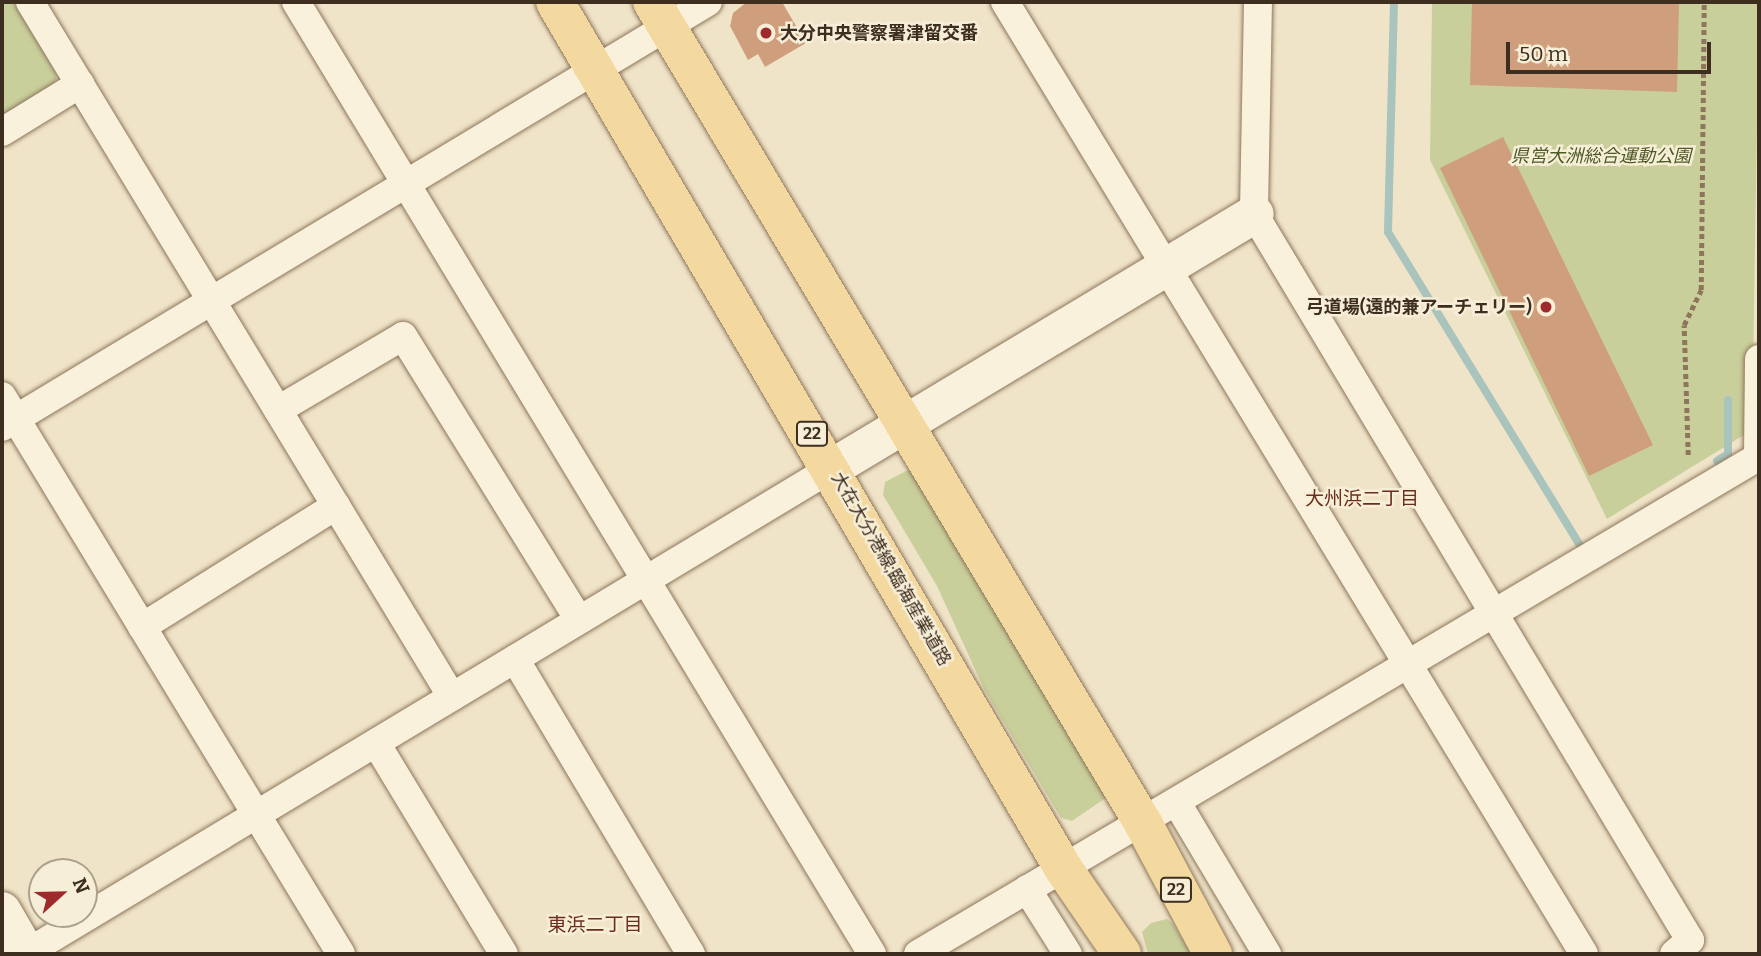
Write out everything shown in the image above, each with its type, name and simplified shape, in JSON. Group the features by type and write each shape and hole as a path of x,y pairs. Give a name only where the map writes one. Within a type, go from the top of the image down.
{"main road":[{"name":"大在大分港線;臨海産業道路","path":"555,2 832,468 1063,869 1122,954"},
{"name":"22","path":"659,14 902,425 1143,822 1213,954"}],"street":[{"path":"30,2 452,696"},
{"path":"296,2 872,954"},
{"path":"341,954 142,627 6,414 212,300 595,69 659,14 708,2"},
{"path":"1005,2 1584,954"},
{"path":"1258,2 1254,214 1690,940 1674,954"},
{"path":"2,132 80,84"},
{"path":"2,911 26,954 1254,214"},
{"path":"278,410 403,336 579,620"},
{"path":"918,954 1758,457 1759,359"},
{"path":"142,627 336,506"},
{"path":"515,659 691,954"},
{"path":"376,743 493,950"},
{"path":"1177,803 1267,954"},
{"path":"1027,889 1068,954"}],"path":[{"path":"1688,454 1684,325 1701,290 1704,2"}],"green space":[{"path":"2,2 13,2 57,75 53,90 2,121"},
{"name":"県営大洲総合運動公園","path":"1432,2 1759,2 1752,430 1607,519 1430,160"},
{"path":"908,470 914,471 1107,797 1072,821 1061,818 984,689 937,586 883,495 885,482"},
{"path":"1167,919 1173,924 1191,954 1148,954 1142,932 1151,923"}],"building":[{"name":"大分中央警察署津留交番","path":"747,2 782,2 806,43 765,67 758,54 748,60 730,26 733,13"},
{"path":"1472,2 1679,2 1677,92 1470,85"},
{"name":"弓道場(遠的兼アーチェリー)","path":"1503,137 1653,445 1589,476 1440,168"}],"waterway":[{"path":"1394,2 1388,232 1579,544"},
{"path":"1717,461 1728,454 1728,400"}],"place":[{"name":"大分中央警察署津留交番","path":"766,33"},
{"name":"弓道場(遠的兼アーチェリー)","path":"1546,307"}],"district":[{"name":"大州浜二丁目","path":"1362,499"},
{"name":"東浜二丁目","path":"595,925"}]}
